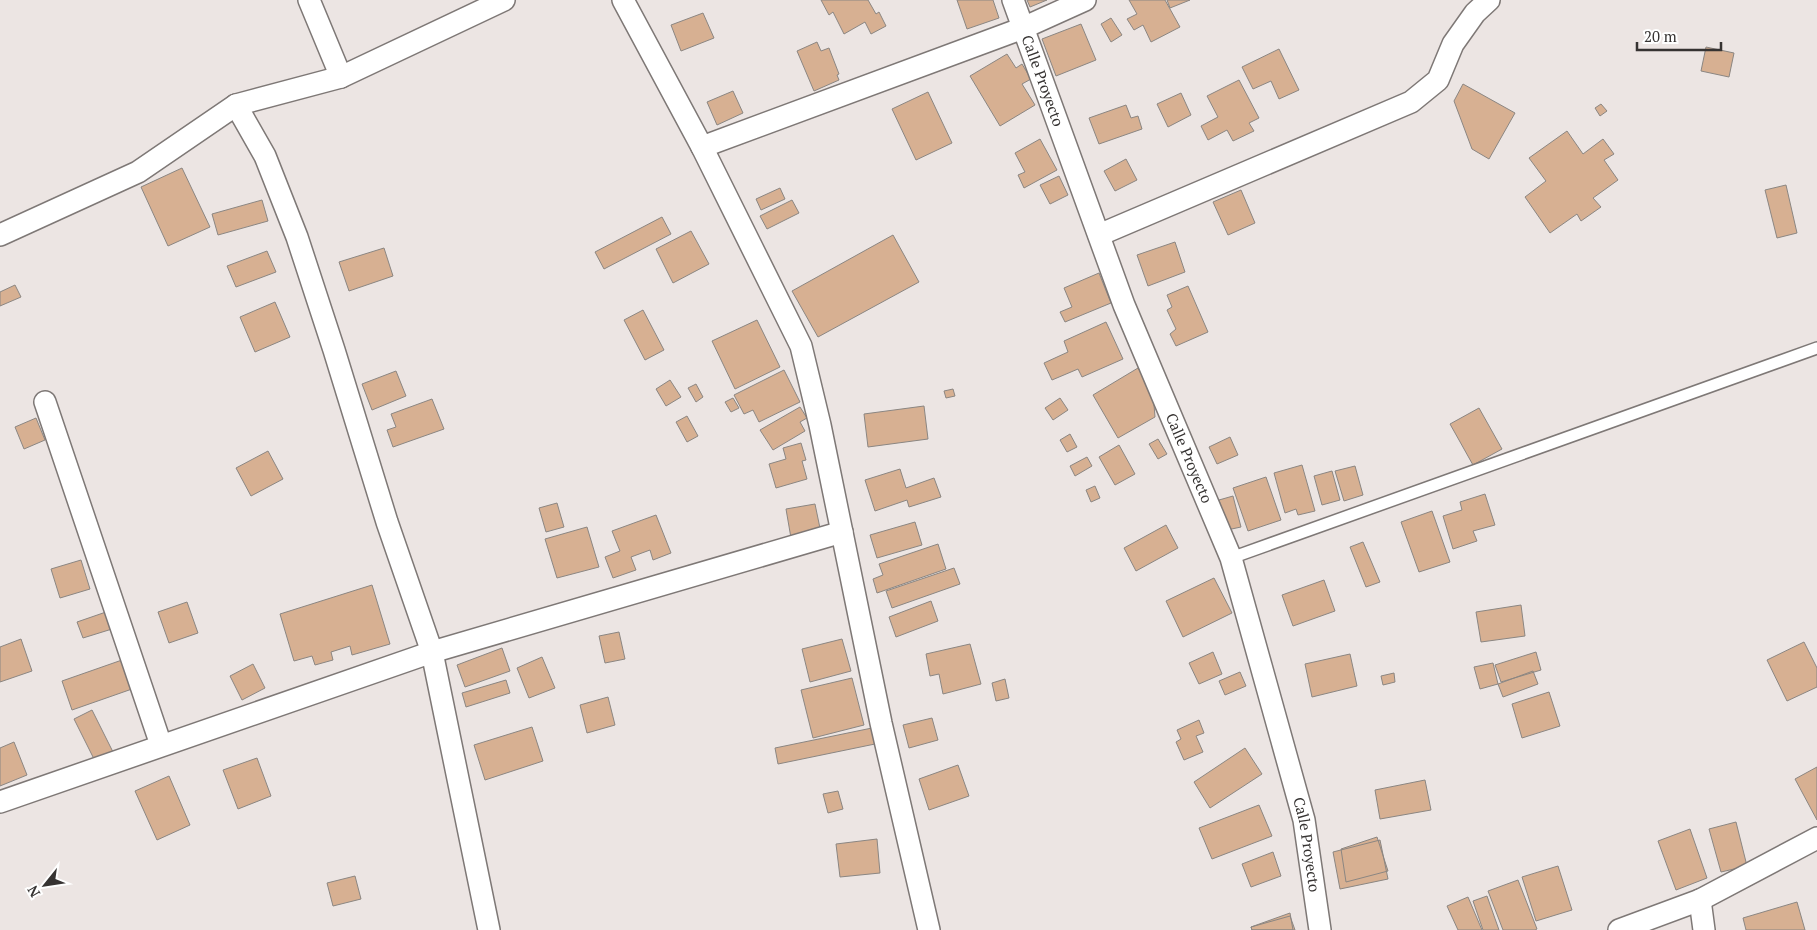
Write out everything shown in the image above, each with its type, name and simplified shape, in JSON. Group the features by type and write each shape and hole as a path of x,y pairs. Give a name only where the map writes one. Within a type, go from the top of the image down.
{"street":[{"path":"309,0 341,76"},
{"path":"0,235 138,172 236,105 341,76 504,0"},
{"path":"623,0 702,147 801,346 881,723 928,930"},
{"name":"Calle Proyecto","path":"1013,0 1124,306 1231,558 1304,820 1320,930"},
{"path":"702,147 1023,28 1085,0"},
{"path":"1098,235 1411,102 1438,80 1454,44 1474,13 1489,0"},
{"path":"236,105 265,156 297,237 387,522 432,652 489,930"},
{"path":"45,402 162,745"},
{"path":"0,802 432,652 842,532"},
{"path":"1619,930 1700,900 1817,838"},
{"path":"1700,900 1704,930"}],"lane":[{"path":"1231,558 1817,348"}],"building":[{"path":"821,0 868,0 876,14 879,12 886,26 871,34 865,22 844,34 833,12 829,15"},
{"path":"957,0 993,0 999,18 967,29"},
{"path":"1027,0 1047,0 1030,7"},
{"path":"1129,0 1165,0 1180,27 1151,42 1143,25 1134,30 1127,19 1137,14"},
{"path":"1167,0 1190,0 1170,8"},
{"path":"703,13 714,38 681,51 671,25"},
{"path":"1111,18 1122,35 1111,42 1101,24"},
{"path":"1081,24 1096,60 1056,76 1042,39"},
{"path":"817,42 821,51 829,48 839,74 837,75 839,80 814,91 797,51"},
{"path":"1706,47 1734,53 1729,77 1701,71"},
{"path":"1279,49 1299,90 1279,99 1271,81 1253,89 1242,67"},
{"path":"1007,54 1016,68 1022,64 1031,79 1022,84 1035,105 1000,126 970,76"},
{"path":"1239,80 1259,118 1249,123 1254,131 1233,141 1227,130 1208,140 1201,126 1218,117 1207,96"},
{"path":"1463,84 1515,113 1489,159 1472,149 1454,101"},
{"path":"733,91 743,113 717,125 707,102"},
{"path":"928,92 952,143 916,160 892,109"},
{"path":"1181,93 1191,115 1168,127 1157,104"},
{"path":"1601,104 1607,111 1600,116 1595,108"},
{"path":"1126,105 1131,118 1138,116 1142,129 1099,144 1089,118"},
{"path":"1567,131 1583,154 1603,139 1614,154 1604,160 1618,180 1593,198 1601,207 1581,221 1577,214 1550,233 1525,197 1546,181 1529,158"},
{"path":"1040,139 1057,170 1024,188 1018,175 1025,172 1015,153"},
{"path":"1126,159 1137,180 1115,191 1104,171"},
{"path":"182,168 210,227 168,246 141,187"},
{"path":"1059,176 1068,195 1050,204 1040,185"},
{"path":"1786,185 1797,233 1777,238 1765,190"},
{"path":"780,188 785,199 761,210 756,199"},
{"path":"1241,190 1255,223 1228,235 1213,202"},
{"path":"262,200 268,221 218,235 212,214"},
{"path":"792,200 799,213 767,229 760,216"},
{"path":"662,217 671,234 604,269 595,252"},
{"path":"691,231 709,264 673,283 656,249"},
{"path":"893,235 919,282 818,337 792,291"},
{"path":"1175,242 1185,272 1148,286 1137,255"},
{"path":"384,248 393,276 349,291 339,262"},
{"path":"267,251 276,272 236,287 227,266"},
{"path":"1099,273 1111,303 1065,322 1060,312 1072,307 1064,288"},
{"path":"15,285 21,297 0,306 0,292"},
{"path":"1188,286 1208,332 1176,346 1170,334 1176,329 1167,310 1172,307 1167,295"},
{"path":"275,302 290,337 255,352 240,317"},
{"path":"643,310 664,350 645,360 624,320"},
{"path":"757,320 780,367 735,389 712,341"},
{"path":"1106,322 1123,359 1082,377 1078,369 1052,380 1044,363 1068,352 1064,341"},
{"path":"1138,368 1153,393 1155,417 1118,438 1093,395"},
{"path":"784,370 800,402 759,422 753,410 744,414 734,395"},
{"path":"396,371 406,396 372,410 362,384"},
{"path":"670,380 681,397 666,406 656,389"},
{"path":"696,384 703,397 696,402 688,388"},
{"path":"953,389 955,396 946,398 944,391"},
{"path":"733,398 739,408 731,412 725,402"},
{"path":"1060,398 1068,410 1053,420 1045,408"},
{"path":"432,399 444,429 393,447 387,430 396,427 391,414"},
{"path":"924,406 928,439 868,447 864,414"},
{"path":"800,407 807,418 800,422 805,431 773,450 760,430"},
{"path":"1479,408 1502,449 1473,465 1450,424"},
{"path":"687,416 698,436 687,442 676,422"},
{"path":"36,418 45,440 24,449 15,427"},
{"path":"1070,434 1077,447 1067,452 1060,440"},
{"path":"1230,437 1238,455 1217,464 1209,447"},
{"path":"1158,439 1167,454 1158,459 1149,444"},
{"path":"801,443 806,460 802,461 807,479 776,488 769,464 786,459 783,448"},
{"path":"1119,445 1135,474 1115,485 1099,457"},
{"path":"268,451 283,479 251,496 236,468"},
{"path":"1087,457 1092,466 1075,476 1070,466"},
{"path":"1302,465 1315,511 1298,515 1296,509 1285,513 1274,473"},
{"path":"1355,466 1363,495 1344,501 1335,471"},
{"path":"900,469 906,488 934,478 941,497 909,507 907,500 875,511 865,480"},
{"path":"1332,471 1340,500 1322,505 1314,476"},
{"path":"1266,477 1281,520 1248,531 1233,488"},
{"path":"1095,486 1100,498 1091,502 1086,490"},
{"path":"1485,494 1495,525 1473,531 1477,541 1453,549 1443,516 1462,510 1460,502"},
{"path":"1233,496 1241,527 1227,530 1219,500"},
{"path":"557,503 564,527 546,532 539,508"},
{"path":"815,504 821,533 791,538 786,509"},
{"path":"1432,511 1450,562 1419,572 1401,522"},
{"path":"656,515 671,553 653,560 650,550 631,557 636,570 613,578 605,557 620,551 612,531"},
{"path":"915,522 922,545 877,558 870,535"},
{"path":"1166,525 1178,548 1136,571 1124,548"},
{"path":"587,527 599,567 557,578 545,539"},
{"path":"1363,542 1380,582 1366,587 1350,547"},
{"path":"938,544 946,569 877,593 873,579 883,575 879,564"},
{"path":"81,560 90,589 60,598 51,569"},
{"path":"954,568 960,584 892,608 886,591"},
{"path":"1214,578 1232,613 1183,637 1166,601"},
{"path":"1324,580 1335,611 1293,626 1282,595"},
{"path":"372,585 390,644 352,655 350,646 331,652 333,660 315,665 312,656 294,661 280,614"},
{"path":"931,601 938,621 896,637 889,617"},
{"path":"187,602 198,633 169,643 158,612"},
{"path":"1521,605 1525,636 1481,642 1476,612"},
{"path":"106,612 112,629 83,638 77,622"},
{"path":"619,632 625,659 605,663 599,636"},
{"path":"21,639 32,671 0,682 0,647"},
{"path":"842,639 851,671 810,682 802,649"},
{"path":"1804,642 1817,668 1817,687 1787,701 1767,660"},
{"path":"970,644 981,684 943,694 939,674 930,676 926,654"},
{"path":"502,648 510,671 465,687 457,665"},
{"path":"1213,652 1222,674 1199,684 1189,663"},
{"path":"1536,652 1541,670 1501,682 1495,665"},
{"path":"1350,654 1357,686 1312,697 1305,664"},
{"path":"542,657 555,688 529,698 517,668"},
{"path":"122,660 132,689 72,710 62,681"},
{"path":"1493,663 1498,684 1480,689 1474,667"},
{"path":"253,664 265,688 242,700 230,676"},
{"path":"1533,671 1538,684 1503,697 1498,684"},
{"path":"1240,672 1246,686 1225,695 1219,681"},
{"path":"1394,673 1395,682 1383,685 1381,676"},
{"path":"852,678 864,725 813,738 801,690"},
{"path":"1005,679 1009,698 996,701 992,683"},
{"path":"506,680 510,693 466,707 462,693"},
{"path":"1549,692 1560,726 1522,738 1512,704"},
{"path":"608,697 615,725 587,733 580,705"},
{"path":"92,710 113,752 95,761 74,719"},
{"path":"932,718 938,740 909,748 903,725"},
{"path":"1199,720 1204,733 1196,736 1203,752 1184,760 1176,742 1181,739 1177,730"},
{"path":"532,727 543,761 485,780 474,745"},
{"path":"872,728 875,744 778,764 775,748"},
{"path":"14,742 27,775 0,786 0,748"},
{"path":"1245,748 1262,774 1210,808 1194,782"},
{"path":"257,758 271,796 238,809 223,770"},
{"path":"958,765 969,796 929,810 919,779"},
{"path":"1817,767 1817,820 1795,779"},
{"path":"169,776 190,825 157,840 135,791"},
{"path":"1425,780 1431,810 1380,819 1375,790"},
{"path":"838,791 843,809 828,813 823,794"},
{"path":"1259,805 1272,836 1212,859 1199,828"},
{"path":"1736,822 1747,866 1721,872 1709,829"},
{"path":"1690,829 1707,878 1676,890 1658,841"},
{"path":"1377,837 1388,871 1346,882 1341,849"},
{"path":"877,839 880,873 840,877 836,844"},
{"path":"1380,840 1388,879 1340,889 1333,852"},
{"path":"1273,852 1281,876 1251,887 1242,864"},
{"path":"1558,866 1572,910 1536,921 1522,877"},
{"path":"355,876 361,899 333,906 327,883"},
{"path":"1518,880 1537,929 1535,930 1503,930 1488,891"},
{"path":"1487,896 1499,930 1483,930 1473,901"},
{"path":"1468,897 1482,930 1458,930 1447,906"},
{"path":"1797,902 1805,930 1746,930 1743,918"},
{"path":"1290,913 1293,930 1252,930 1251,927"},
{"path":"1290,916 1295,930 1252,930 1251,927"}]}
